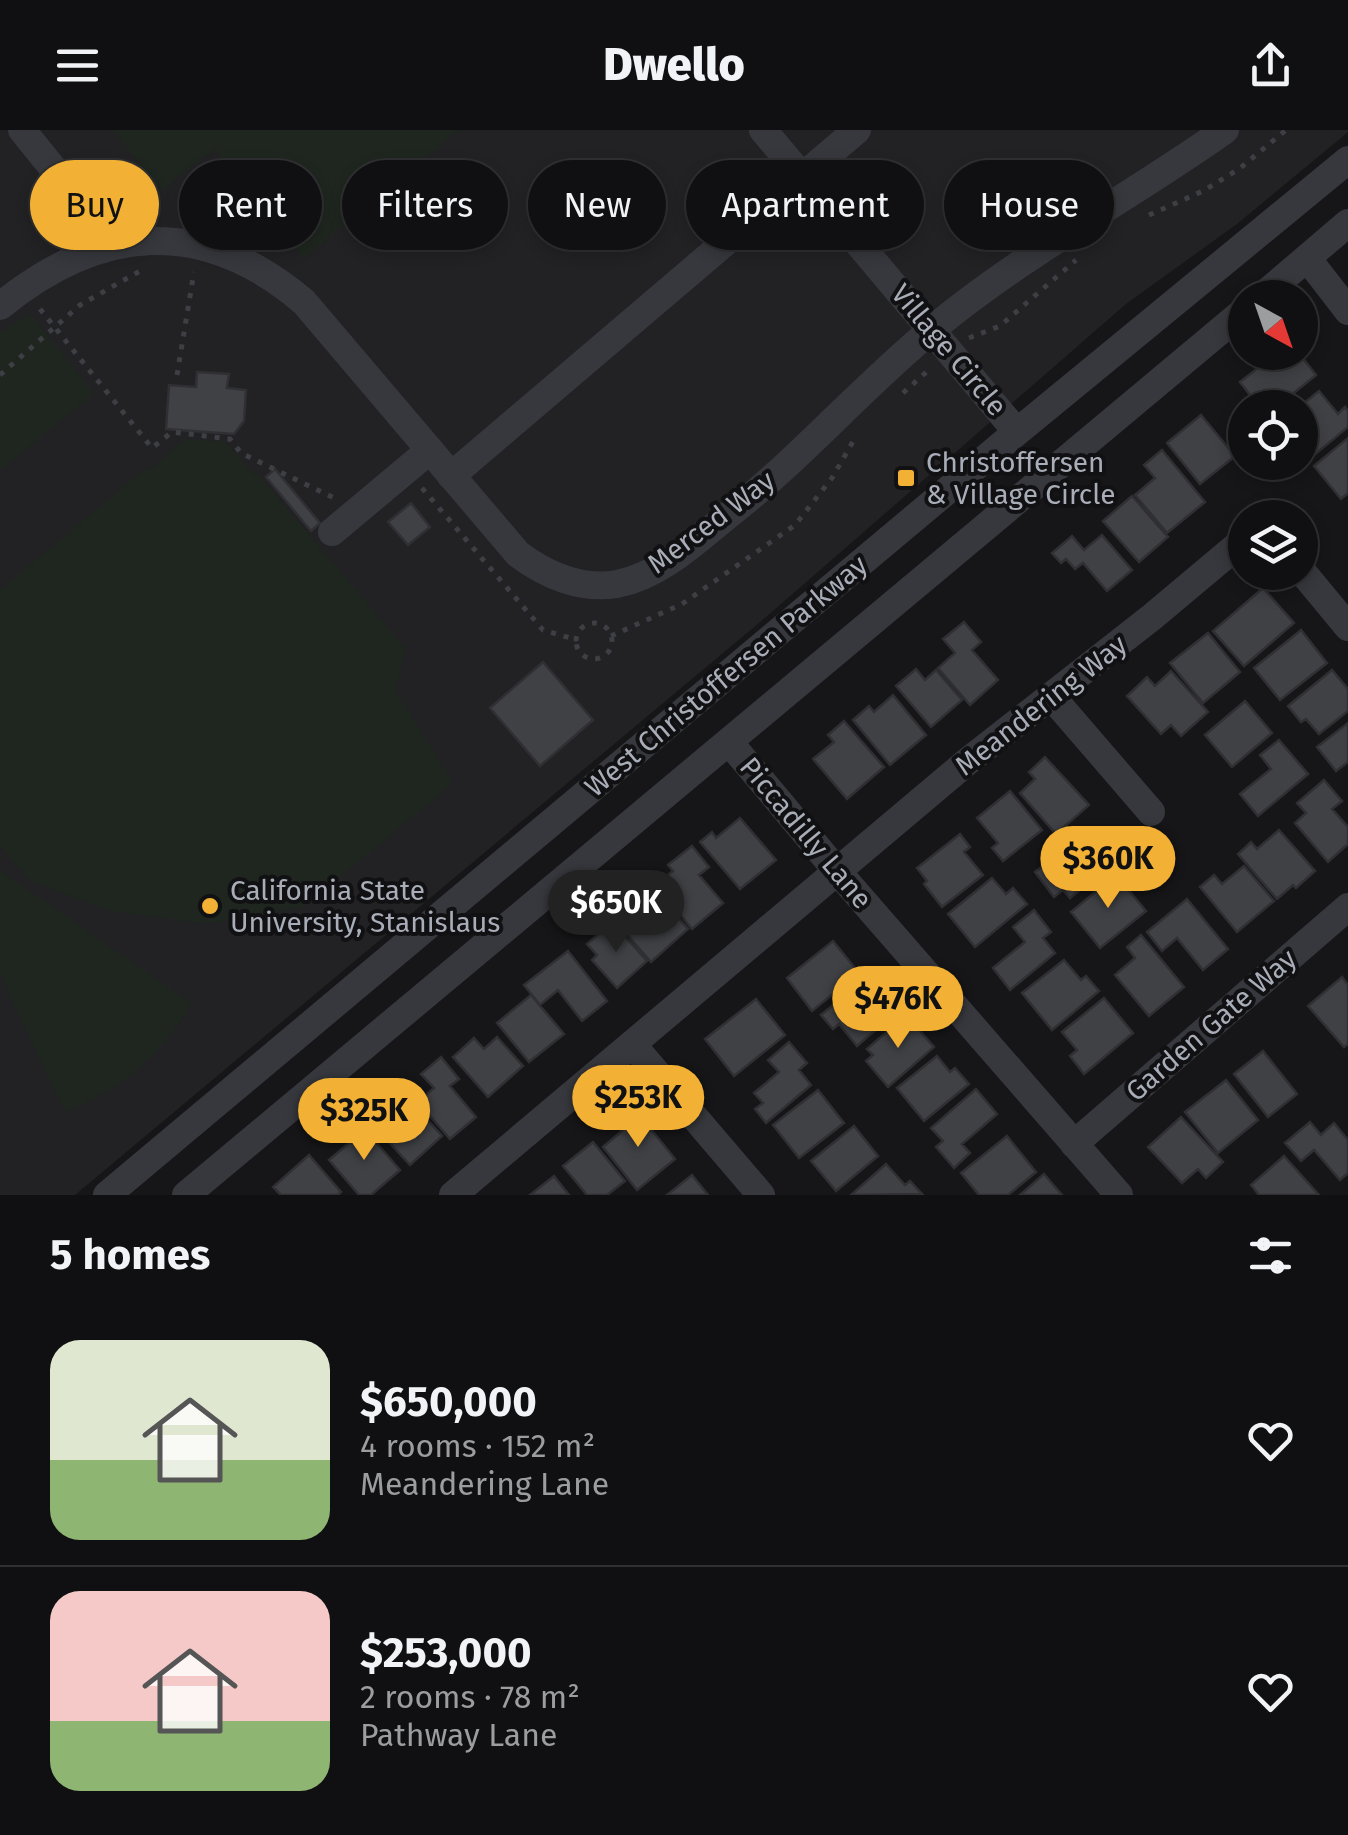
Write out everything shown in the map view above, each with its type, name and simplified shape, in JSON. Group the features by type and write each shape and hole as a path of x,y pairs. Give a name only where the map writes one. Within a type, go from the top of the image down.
{"street":[{"path":"22,130 47,160"},
{"name":"Village Circle","path":"763,130 789,160"},
{"path":"822,160 857,130"},
{"name":"Merced Way","path":"159,241 214,250 254,266 280,282 304,302 518,554 550,576 583,584 617,584 651,571 684,550 764,486 932,329 1061,234 1184,160 1225,130"},
{"name":"West Christoffersen Parkway","path":"107,1195 1017,432 1348,160"},
{"path":"1281,280 1348,223"},
{"name":"Merced Way","path":"0,306 53,268 94,250"},
{"path":"452,476 716,250"},
{"name":"Village Circle","path":"865,250 1017,432"},
{"path":"1307,258 1348,311"},
{"name":"West Christoffersen Parkway","path":"186,1195 1228,324"},
{"path":"332,532 430,450"},
{"name":"Meandering Way","path":"453,1195 837,871 1228,553"},
{"path":"1317,590 1348,627"},
{"path":"1052,696 1150,812"},
{"name":"Piccadilly Lane","path":"729,742 1119,1195"},
{"name":"Garden Gate Way","path":"1074,1144 1348,907"},
{"path":"632,1044 761,1195"}],"path":[{"path":"1146,216 1203,191 1239,169 1286,130"},
{"path":"965,338 1000,326 1085,253"},
{"path":"176,375 196,262"},
{"path":"0,375 80,305 152,266"},
{"path":"35,303 152,448 172,432 230,439 242,453 359,509"},
{"path":"896,399 933,366"},
{"path":"611,636 682,604 794,525 832,478 861,432"},
{"path":"406,470 543,630 577,640"},
{"path":"594,623 606,628 611,636 610,650 596,659 580,652 577,640 583,627 594,623"}],"shaded area":[{"name":"California State University, Stanislaus","path":"0,130 1348,130 1237,224 1126,304 766,617 75,1195 0,1195"},
{"path":"112,130 459,130 423,160 342,160 342,227 322,243 322,160 223,160 214,149 200,160 179,160 179,177 162,191 159,160 137,160"},
{"path":"297,250 314,250 304,258"},
{"path":"30,313 94,393 0,471 0,332"},
{"path":"185,440 225,441 254,475 257,473 405,648 396,691 453,783 304,907 207,924 110,911 30,881 0,846 0,590"},
{"path":"0,870 192,1004 166,1041 138,1069 106,1092 65,1112 0,975"}],"building":[{"path":"1255,370 1312,370 1316,375 1297,390 1246,390 1240,382"},
{"path":"197,372 229,374 227,388 246,390 244,421 234,434 166,429 169,385 196,387"},
{"path":"1318,392 1338,414 1345,407 1348,427 1318,452"},
{"path":"1201,415 1228,448 1228,462 1200,484 1167,443"},
{"path":"1348,438 1348,493 1341,499 1318,471 1318,463"},
{"path":"1162,450 1205,502 1167,533 1135,495 1155,478 1144,465"},
{"path":"275,469 320,523 311,531 266,477"},
{"path":"1132,496 1168,537 1139,562 1103,521"},
{"path":"411,503 430,527 408,545 388,522"},
{"path":"1102,535 1132,570 1107,591 1083,563 1075,569 1066,559 1061,563 1052,553 1072,536 1084,550"},
{"path":"1261,590 1294,623 1244,666 1213,631"},
{"path":"964,622 981,642 972,650 998,680 970,705 938,668 955,653 943,639"},
{"path":"1301,630 1327,663 1280,700 1254,668"},
{"path":"1208,633 1240,672 1203,703 1170,663"},
{"path":"543,662 593,720 540,766 490,708"},
{"path":"916,669 925,680 936,670 962,700 931,727 896,686"},
{"path":"1332,670 1348,689 1348,711 1319,734 1306,719 1301,722 1288,706"},
{"path":"1171,671 1208,712 1181,736 1171,725 1161,734 1127,696 1147,677 1155,686"},
{"path":"893,695 926,735 890,765 853,720 869,706 874,712"},
{"path":"1245,701 1272,733 1232,767 1205,735"},
{"path":"844,721 884,767 847,799 813,759 834,742 828,735"},
{"path":"1348,723 1348,762 1336,771 1317,747"},
{"path":"1279,740 1308,774 1258,816 1240,794 1271,769 1260,755"},
{"path":"1045,757 1089,805 1056,834 1020,793 1035,779 1029,772"},
{"path":"1324,780 1342,801 1332,809 1348,827 1348,844 1328,862 1295,823 1306,813 1297,803"},
{"path":"1010,791 1042,830 1003,861 992,848 998,843 977,818"},
{"path":"740,818 776,860 740,889 700,842 712,832 716,838"},
{"path":"1279,830 1315,871 1277,899 1238,854 1251,842 1257,849"},
{"path":"960,834 970,847 964,852 983,875 942,907 917,868"},
{"path":"1079,838 1104,871 1070,898 1063,890 1054,897 1035,872"},
{"path":"692,846 709,867 699,875 723,903 692,929 663,894 668,890 660,881 673,871 668,865"},
{"path":"1244,866 1274,901 1237,932 1200,887 1214,875 1222,884"},
{"path":"1116,875 1146,911 1100,948 1071,912"},
{"path":"992,878 1006,894 1013,888 1027,904 975,947 948,914"},
{"path":"654,890 688,929 651,962 617,923"},
{"path":"1187,899 1228,949 1203,970 1177,938 1162,951 1147,932"},
{"path":"1034,910 1051,932 1043,938 1055,953 1010,990 993,968 1025,942 1013,927"},
{"path":"612,922 647,961 617,988 592,960 597,955 587,944"},
{"path":"1141,935 1184,987 1149,1016 1115,975 1135,958 1127,947"},
{"path":"833,941 859,973 812,1011 787,978"},
{"path":"568,951 607,1001 582,1021 558,990 540,1005 524,985"},
{"path":"1064,960 1081,980 1086,976 1099,991 1052,1030 1022,993"},
{"path":"870,975 899,1010 857,1046 839,1024 833,1029 821,1015"},
{"path":"1342,977 1348,985 1348,1044 1344,1047 1308,1006"},
{"path":"531,995 564,1034 529,1062 497,1023"},
{"path":"1104,998 1133,1033 1084,1074 1070,1056 1077,1050 1062,1032"},
{"path":"756,999 785,1035 734,1076 705,1039"},
{"path":"906,1015 934,1047 888,1087 866,1061 873,1055 867,1049"},
{"path":"497,1037 523,1066 488,1097 453,1057 474,1038 484,1049"},
{"path":"789,1042 807,1063 799,1070 811,1085 766,1123 755,1109 763,1103 754,1093 779,1072 768,1060"},
{"path":"1263,1051 1297,1094 1268,1117 1234,1074"},
{"path":"937,1056 950,1072 955,1068 969,1084 924,1121 897,1088"},
{"path":"441,1057 459,1079 450,1086 476,1117 450,1139 418,1102 434,1088 421,1074"},
{"path":"1226,1080 1258,1120 1218,1153 1185,1112"},
{"path":"976,1089 997,1114 962,1144 970,1153 954,1168 936,1147 943,1141 931,1128"},
{"path":"818,1090 844,1123 799,1158 773,1125"},
{"path":"396,1107 406,1118 417,1108 442,1136 410,1165 375,1127"},
{"path":"633,1107 675,1159 637,1190 603,1147 622,1131 614,1122"},
{"path":"1181,1117 1223,1162 1206,1178 1198,1169 1182,1183 1148,1147"},
{"path":"1310,1122 1321,1135 1334,1123 1348,1140 1348,1173 1340,1180 1314,1150 1301,1161 1285,1143"},
{"path":"360,1124 400,1170 371,1195 359,1195 329,1160 349,1143 345,1137"},
{"path":"854,1126 878,1156 836,1191 811,1161"},
{"path":"1007,1136 1036,1172 1008,1195 979,1195 961,1173"},
{"path":"593,1142 625,1181 607,1195 587,1195 563,1166"},
{"path":"309,1155 341,1192 338,1195 281,1195 273,1187"},
{"path":"1284,1156 1319,1195 1259,1195 1251,1185"},
{"path":"886,1164 905,1185 910,1181 922,1194 851,1195"},
{"path":"1044,1174 1062,1195 1020,1195"},
{"path":"692,1175 708,1195 667,1195"},
{"path":"554,1176 569,1195 530,1195"}],"place":[{"name":"Christoffersen & Village Circle","path":"906,478"},
{"name":"California State University, Stanislaus","path":"210,906"}]}
